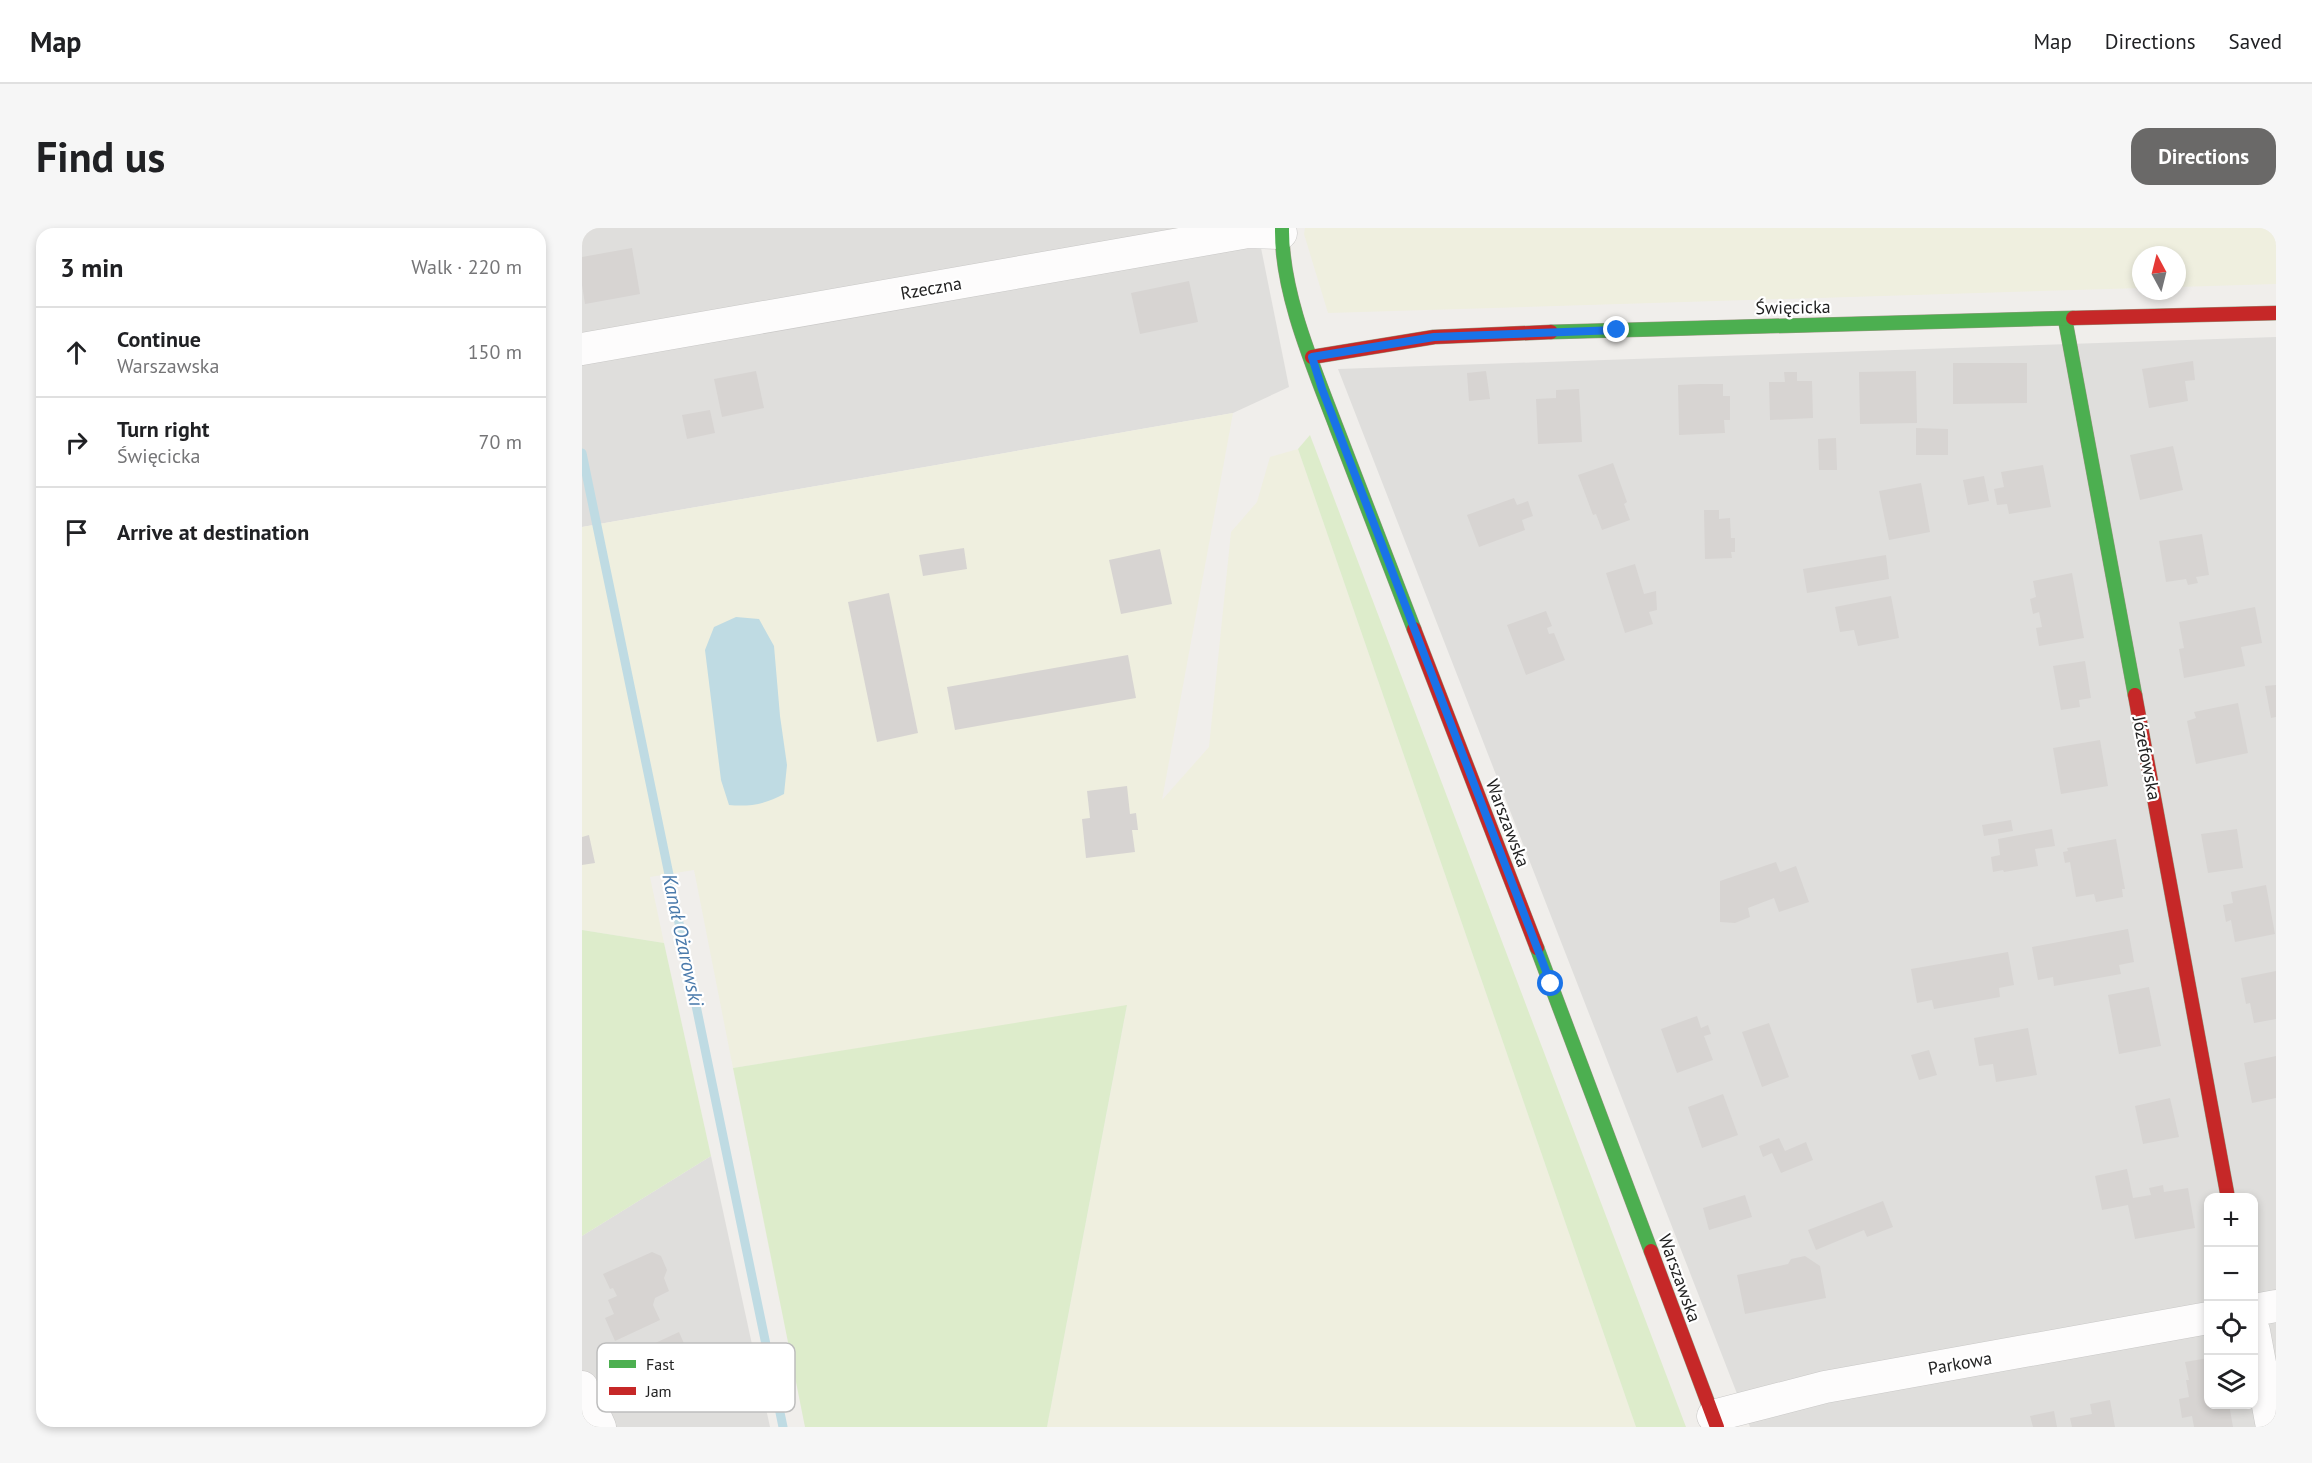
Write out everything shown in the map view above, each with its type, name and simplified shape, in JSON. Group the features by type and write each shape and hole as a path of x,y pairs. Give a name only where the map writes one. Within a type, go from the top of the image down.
{"street":[{"name":"Rzeczna","path":"582,349 1248,232 1281,231"},
{"name":"Warszawska","path":"1281,231 1284,264 1289,284 1322,389 1578,1055 1715,1422"},
{"name":"Święcicka","path":"1312,357 1434,337 1691,327 2276,313"},
{"name":"Józefowska","path":"2065,319 2228,1193"},
{"path":"2258,1309 2276,1306"},
{"name":"Parkowa","path":"1715,1422 1825,1387 2204,1319"},
{"path":"2258,1355 2272,1427"},
{"path":"582,1387 600,1427"}],"shaded area":[{"path":"582,228 1257,228 1289,387 1233,413 582,527"},
{"path":"2276,337 2276,1427 1750,1427 1338,369"},
{"path":"711,1156 752,1343 597,1343 597,1412 767,1412 770,1427 582,1427 582,1236"}],"green space":[{"path":"1305,228 2276,228 2276,284 2186,287 2186,246 2132,246 2132,288 1328,313 1304,234"},
{"path":"1233,413 1162,800 1209,747 1231,532 1257,502 1270,457 1298,449 1636,1427 1047,1427 1127,1006 733,1068 694,870 650,877 664,943 582,930 582,527"},
{"path":"1310,435 1686,1427 1636,1427 1298,449"},
{"path":"582,930 664,943 711,1156 582,1236"},
{"path":"1127,1005 1047,1427 805,1427 795,1377 795,1343 788,1343 733,1068"}],"water":[{"path":"736,617 759,619 774,646 787,765 784,794 764,802 744,806 729,805 721,780 705,650 714,627"}],"building":[{"path":"632,248 640,294 585,304 582,257"},
{"path":"1189,281 1198,322 1140,334 1131,293"},
{"path":"2193,361 2195,380 2185,381 2188,401 2149,408 2142,369"},
{"path":"1953,363 2027,363 2027,403 1953,404"},
{"path":"756,371 764,408 722,417 714,379"},
{"path":"1486,371 1490,399 1469,401 1467,373"},
{"path":"1916,371 1917,423 1860,424 1859,372"},
{"path":"1784,372 1797,372 1797,381 1812,381 1813,418 1770,420 1769,382 1785,382"},
{"path":"1723,384 1723,396 1730,396 1730,420 1724,420 1725,433 1679,435 1678,385"},
{"path":"1579,389 1582,442 1538,444 1536,399 1556,398 1556,390"},
{"path":"710,410 715,433 687,439 682,415"},
{"path":"1916,428 1948,429 1948,455 1916,455"},
{"path":"1836,438 1837,470 1819,470 1818,439"},
{"path":"2173,446 2183,490 2140,500 2130,455"},
{"path":"1613,463 1627,502 1624,504 1630,520 1602,530 1596,514 1593,515 1578,475"},
{"path":"2043,465 2051,507 2009,514 2007,504 1997,505 1994,489 2004,487 2001,472"},
{"path":"1984,476 1989,501 1968,505 1963,480"},
{"path":"1921,483 1930,532 1889,540 1879,491"},
{"path":"1514,498 1517,505 1528,501 1533,516 1522,520 1525,530 1479,547 1467,515"},
{"path":"1704,510 1719,510 1719,519 1730,518 1731,538 1735,538 1735,552 1731,552 1732,558 1705,559"},
{"path":"2202,534 2209,575 2196,577 2198,583 2188,585 2186,579 2166,582 2159,541"},
{"path":"964,548 967,569 923,576 919,555"},
{"path":"1160,549 1172,604 1121,614 1109,560"},
{"path":"1886,555 1889,579 1807,593 1803,569"},
{"path":"1635,564 1644,594 1656,591 1657,610 1649,612 1653,624 1625,633 1606,573"},
{"path":"2072,573 2084,638 2039,646 2036,628 2042,627 2039,612 2033,614 2030,599 2036,597 2033,581"},
{"path":"889,593 918,733 877,742 848,602"},
{"path":"1891,596 1899,638 1858,646 1854,630 1840,632 1835,607"},
{"path":"2255,607 2262,643 2241,647 2245,666 2184,678 2179,649 2184,648 2179,622"},
{"path":"1546,611 1552,626 1547,628 1549,634 1554,633 1565,660 1526,675 1507,625"},
{"path":"1128,655 1136,698 955,730 947,687"},
{"path":"2085,661 2091,698 2079,700 2080,707 2061,710 2053,666"},
{"path":"2276,685 2276,717 2271,718 2265,686"},
{"path":"2238,703 2248,753 2196,764 2187,721 2196,718 2194,712"},
{"path":"2100,740 2108,786 2061,794 2053,748"},
{"path":"1127,786 1130,814 1136,813 1138,830 1132,830 1135,852 1086,858 1082,819 1090,818 1087,791"},
{"path":"2011,820 2013,831 1984,836 1982,825"},
{"path":"2052,829 2055,846 2035,849 2038,866 1993,872 1991,857 2000,855 1998,839"},
{"path":"2237,829 2243,868 2208,873 2201,834"},
{"path":"589,835 595,863 582,865 582,837"},
{"path":"2116,839 2125,889 2122,889 2123,897 2096,902 2094,894 2076,897 2070,862 2065,863 2063,852 2068,851 2067,848"},
{"path":"1776,862 1780,872 1796,866 1809,902 1779,912 1774,898 1748,908 1750,917 1735,923 1720,922 1720,881"},
{"path":"2266,885 2275,934 2235,942 2231,920 2226,922 2223,905 2233,903 2231,892"},
{"path":"2128,929 2134,962 2119,965 2121,974 2054,986 2053,977 2038,980 2032,947"},
{"path":"2008,952 2014,985 1999,988 2000,997 1934,1009 1932,1000 1917,1003 1911,969"},
{"path":"2276,971 2276,1019 2254,1023 2250,1003 2246,1004 2241,978"},
{"path":"2149,987 2161,1046 2119,1054 2108,995"},
{"path":"1697,1016 1701,1028 1708,1025 1711,1034 1704,1036 1713,1060 1677,1073 1661,1029"},
{"path":"1769,1023 1789,1077 1762,1087 1742,1032"},
{"path":"2028,1028 2037,1075 1996,1082 1993,1064 1979,1066 1974,1038"},
{"path":"1929,1050 1937,1075 1919,1080 1911,1055"},
{"path":"2276,1056 2276,1098 2252,1103 2244,1063"},
{"path":"1723,1094 1738,1135 1702,1148 1688,1107"},
{"path":"2170,1098 2179,1137 2143,1144 2135,1106"},
{"path":"1779,1138 1785,1151 1806,1142 1813,1160 1781,1173 1772,1153 1763,1157 1759,1146"},
{"path":"2127,1169 2133,1198 2151,1195 2149,1188 2163,1185 2164,1192 2188,1188 2195,1228 2135,1239 2128,1205 2102,1210 2095,1176"},
{"path":"1745,1195 1752,1217 1709,1230 1703,1208"},
{"path":"1883,1201 1893,1227 1867,1237 1864,1230 1816,1250 1808,1230"},
{"path":"652,1252 661,1256 667,1270 664,1278 669,1291 655,1298 653,1305 660,1320 615,1341 605,1318 614,1314 608,1300 617,1296 613,1288 610,1289 603,1274"},
{"path":"1805,1256 1820,1266 1826,1298 1745,1314 1737,1275 1788,1264 1791,1259"},
{"path":"679,1332 684,1343 655,1343"},
{"path":"2204,1359 2204,1409 2230,1409 2233,1427 2194,1427 2192,1416 2182,1418 2179,1399 2189,1397 2186,1380 2189,1380 2185,1362"},
{"path":"2110,1400 2115,1427 2072,1427 2070,1418 2092,1414 2090,1404"},
{"path":"2054,1411 2057,1427 2033,1427 2030,1416"}],"waterway":[{"name":"Kanał Ożarowski","path":"582,453 766,1343"},
{"name":"Kanał Ożarowski","path":"780,1412 783,1427"}],"traffic: fast":[{"path":"1282,228 1287,278 1301,330 1414,629"},
{"path":"1551,332 2073,318"},
{"path":"2065,319 2135,695"},
{"path":"1537,948 1651,1251"}],"traffic: jam":[{"path":"2073,318 2276,313"},
{"path":"1312,357 1434,337 1551,332"},
{"path":"1414,629 1537,948"},
{"path":"2135,695 2227,1193"},
{"path":"1651,1251 1717,1427"}],"route":[{"path":"1551,984 1322,389 1312,357 1434,337 1617,330"}]}
